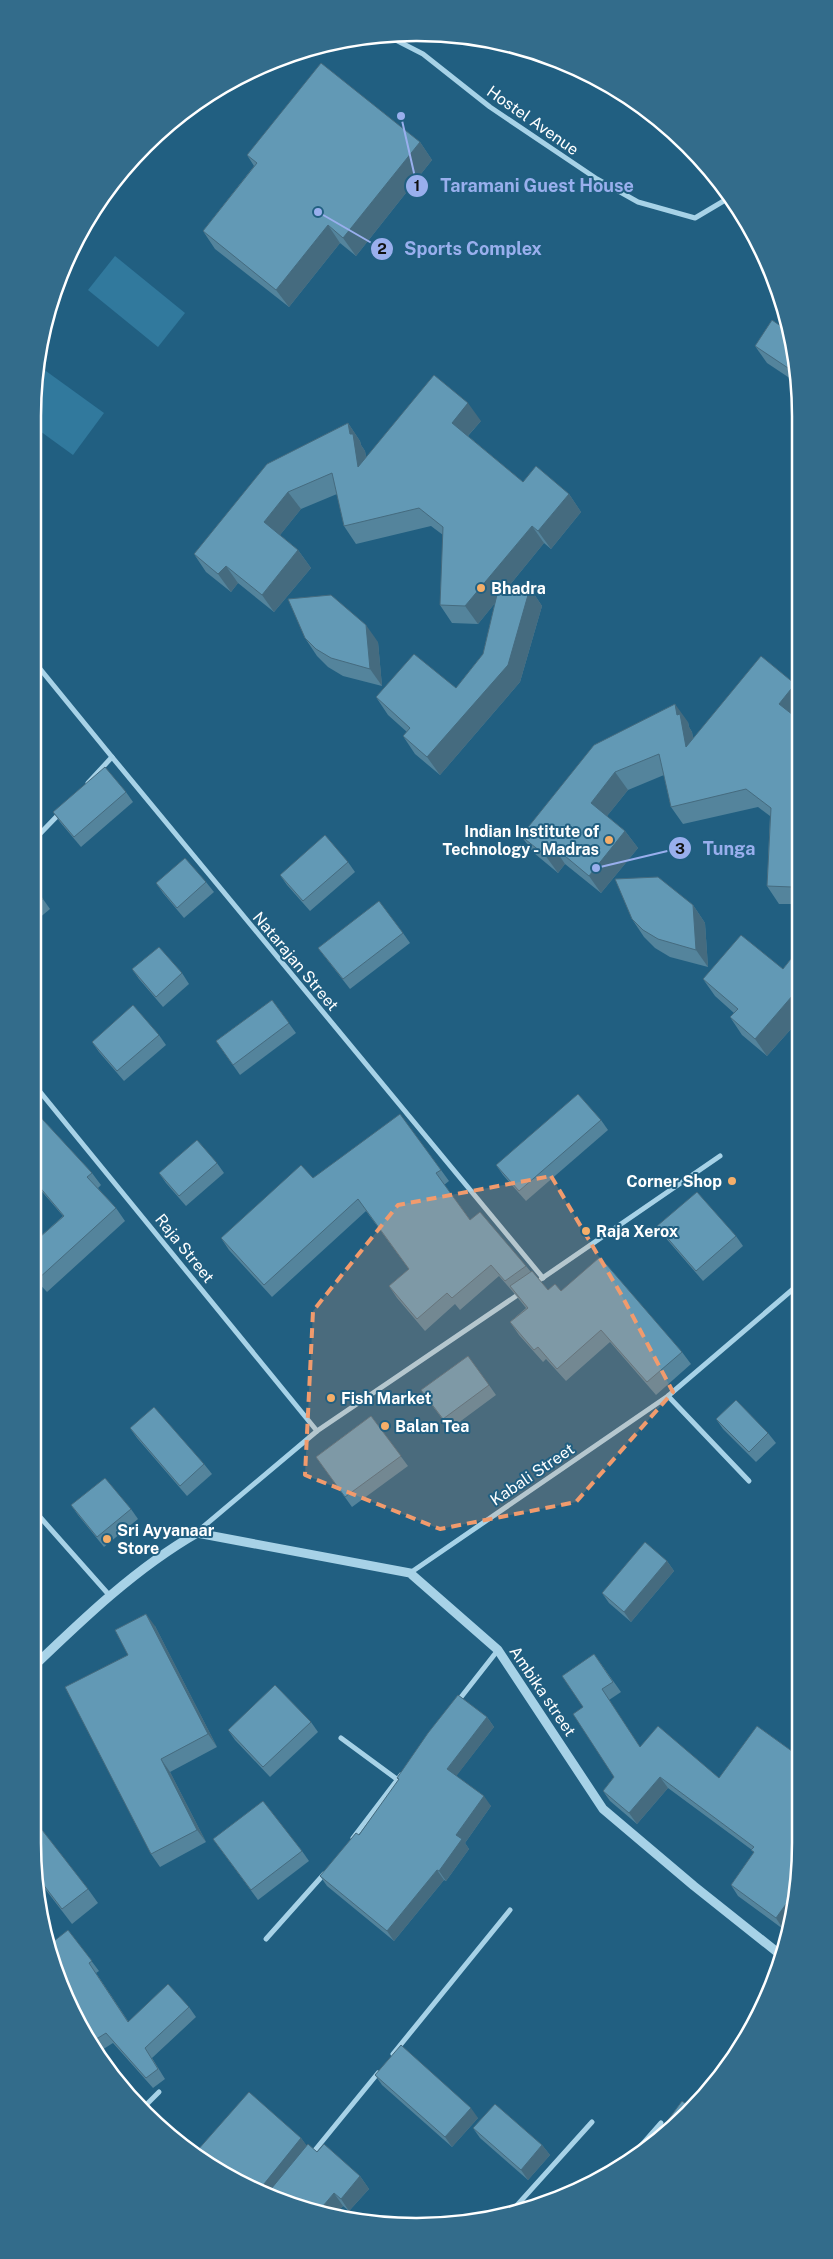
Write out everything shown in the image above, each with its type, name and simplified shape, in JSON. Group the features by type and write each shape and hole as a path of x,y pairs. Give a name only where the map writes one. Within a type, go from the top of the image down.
{"street":[{"name":"Hostel Avenue","path":"399,42 423,54 490,107 597,179 638,202 696,218 724,201"},
{"name":"Natarajan Street","path":"41,670 543,1278"},
{"path":"85,786 112,757"},
{"path":"41,832 65,807"},
{"name":"Raja Street","path":"41,1093 317,1430"},
{"path":"535,1284 720,1156"},
{"path":"41,1660 110,1596 178,1544 197,1532 317,1430 527,1289"},
{"name":"Kabali Street","path":"410,1573 668,1396 792,1290"},
{"path":"668,1396 749,1481"},
{"path":"41,1518 110,1596"},
{"path":"197,1532 410,1573"},
{"name":"Ambika street","path":"410,1573 498,1650 603,1809 694,1886 776,1951"},
{"path":"456,1704 498,1650"},
{"path":"341,1738 398,1780"},
{"path":"346,1846 404,1772"},
{"path":"266,1939 316,1885 329,1868"},
{"path":"387,2062 510,1910"},
{"path":"307,2161 381,2070"},
{"path":"147,2104 159,2092"},
{"path":"518,2204 592,2122"},
{"path":"648,2137 661,2123"}],"highlighted area":[{"path":"551,1176 621,1294 673,1392 576,1502 440,1529 305,1475 313,1311 398,1205"}],"shaded area":[{"path":"115,256 185,313 158,347 88,290"},
{"path":"44,370 104,413 73,455 41,432"}],"building":[{"path":"321,63 420,142 343,238 328,225 276,290 203,231 257,163 247,155"},
{"path":"772,320 781,326 789,369 755,346"},
{"path":"434,375 468,403 452,423 523,482 536,466 569,494 538,531 532,526 465,606 440,605 443,527 419,508 344,526 332,473 288,492 264,522 298,550 262,595 226,566 218,574 194,554 267,464 348,423 350,434 353,434 358,467"},
{"path":"521,585 521,588 530,588 508,665 427,757 403,736 410,728 376,697 414,654 456,688 483,654 499,586"},
{"path":"331,595 366,625 370,669 331,658 316,649 305,638 288,599"},
{"path":"761,656 792,682 792,688 779,704 792,714 792,887 767,886 771,808 746,789 671,807 659,754 615,772 591,803 625,831 589,876 553,846 545,855 521,836 594,745 675,704 677,715 680,714 686,747"},
{"path":"105,767 126,792 74,837 53,812"},
{"path":"325,835 348,862 303,901 280,875"},
{"path":"185,858 206,882 177,908 156,883"},
{"path":"658,877 693,905 696,950 658,939 643,930 632,919 615,879"},
{"path":"379,901 403,933 343,979 318,948"},
{"path":"741,935 783,969 792,958 792,996 755,1039 730,1017 738,1009 703,979"},
{"path":"159,947 182,973 156,997 132,969"},
{"path":"272,1000 289,1023 233,1065 216,1041"},
{"path":"133,1005 159,1035 117,1071 92,1042"},
{"path":"578,1094 601,1120 519,1191 496,1165"},
{"path":"400,1114 441,1170 436,1173 470,1220 480,1212 526,1266 505,1281 491,1265 452,1298 447,1293 417,1319 389,1286 409,1269 358,1199 264,1285 221,1238 301,1165 313,1178"},
{"path":"41,1118 92,1173 87,1177 116,1208 41,1276 41,1236 64,1216 41,1189"},
{"path":"197,1140 217,1163 179,1196 159,1173"},
{"path":"697,1192 736,1236 696,1271 657,1226"},
{"path":"600,1257 682,1352 647,1382 601,1330 557,1369 538,1347 534,1350 510,1322 528,1308 510,1286 532,1271 548,1290 555,1284 561,1291"},
{"path":"468,1356 489,1385 443,1419 421,1390"},
{"path":"736,1400 768,1433 749,1452 716,1419"},
{"path":"154,1407 204,1464 180,1486 130,1428"},
{"path":"371,1416 401,1456 345,1497 316,1457"},
{"path":"105,1478 131,1509 97,1537 71,1505"},
{"path":"645,1542 667,1561 624,1612 602,1593"},
{"path":"146,1614 208,1734 161,1759 197,1830 151,1854 65,1687 128,1655 115,1630"},
{"path":"594,1654 613,1682 602,1689 640,1747 658,1726 719,1778 757,1726 792,1751 792,1842 789,1891 787,1902 776,1918 731,1885 754,1852 751,1850 754,1847 660,1777 629,1813 603,1791 614,1777 573,1714 583,1707 562,1676"},
{"path":"275,1685 311,1722 263,1767 228,1730"},
{"path":"458,1695 487,1717 447,1769 484,1796 456,1835 462,1839 439,1871 437,1870 387,1931 320,1876 356,1833 359,1835 399,1779 397,1778 428,1733"},
{"path":"263,1801 302,1851 251,1890 213,1839"},
{"path":"41,1829 88,1889 62,1909 43,1885"},
{"path":"68,1930 92,1961 89,1963 128,2022 168,1984 189,2007 145,2048 158,2069 146,2078 106,2033 97,2039 70,1986 54,1941"},
{"path":"401,2045 471,2108 445,2137 375,2075"},
{"path":"249,2092 301,2138 264,2185 229,2167 199,2148"},
{"path":"682,2101 686,2104 682,2108 665,2124"},
{"path":"495,2104 542,2145 521,2170 473,2128"},
{"path":"308,2144 317,2152 324,2144 360,2176 341,2199 334,2193 323,2206 272,2188"}],"place":[{"name":"Taramani Guest House","path":"401,116"},
{"name":"Sports Complex","path":"318,212"},
{"name":"Bhadra","path":"481,588"},
{"name":"Indian Institute of Technology - Madras","path":"609,840"},
{"name":"Tunga","path":"596,868"},
{"name":"Corner Shop","path":"732,1181"},
{"name":"Raja Xerox","path":"586,1231"},
{"name":"Fish Market","path":"331,1398"},
{"name":"Balan Tea","path":"385,1426"},
{"name":"Sri Ayyanaar Store","path":"107,1539"}]}
